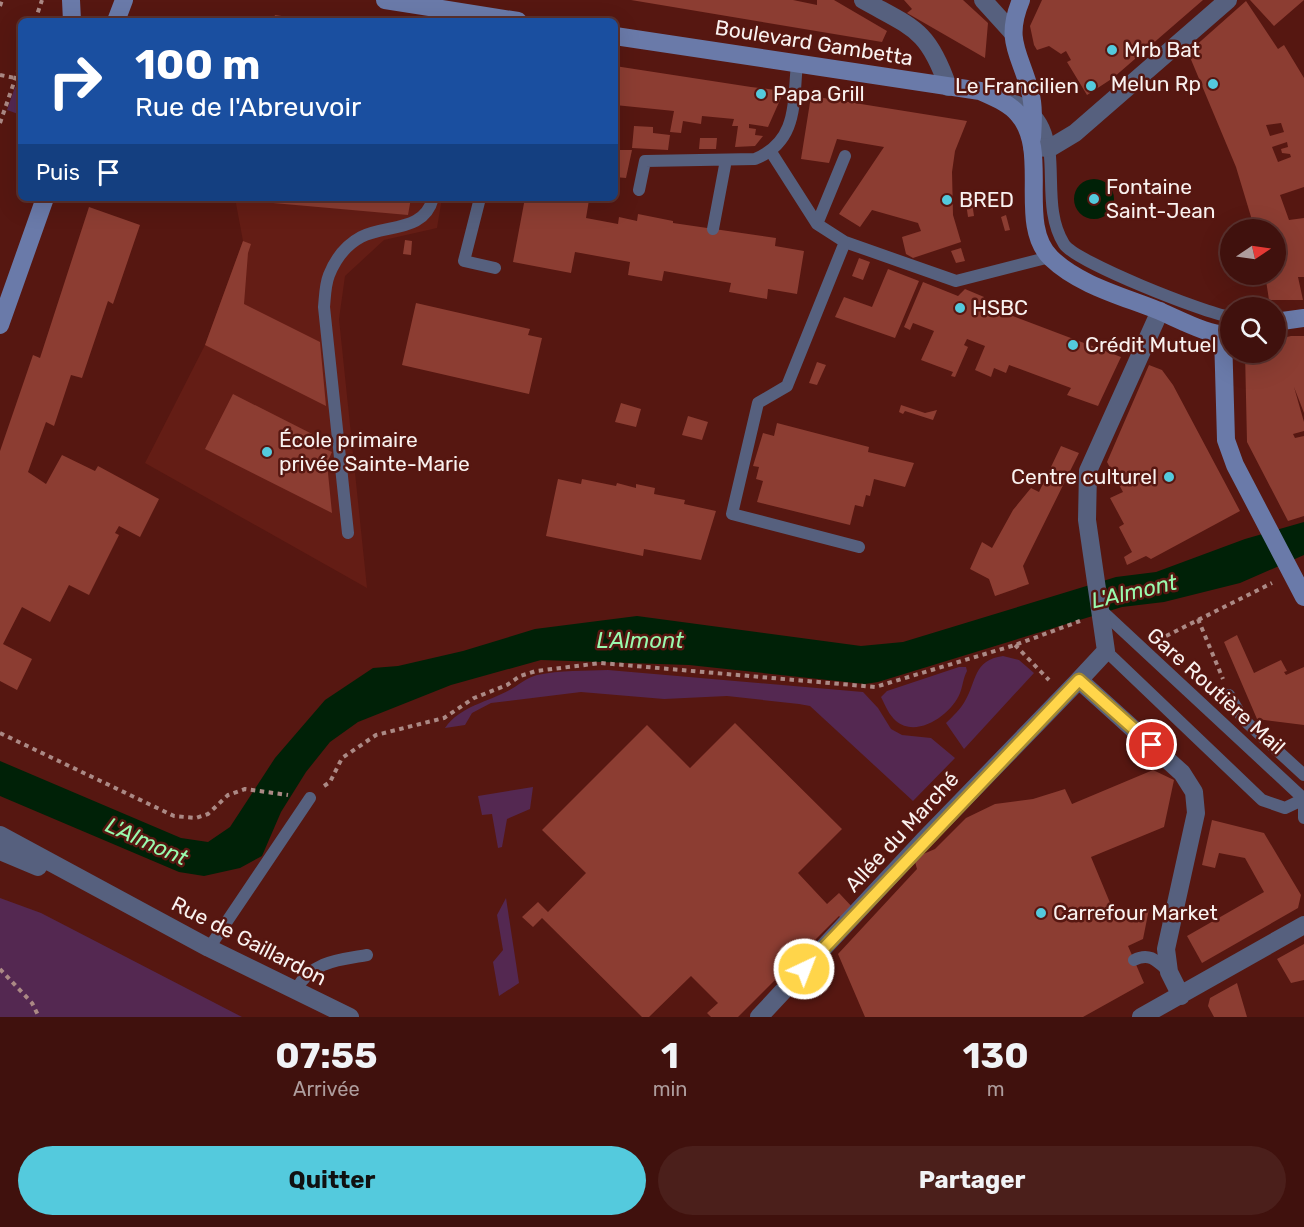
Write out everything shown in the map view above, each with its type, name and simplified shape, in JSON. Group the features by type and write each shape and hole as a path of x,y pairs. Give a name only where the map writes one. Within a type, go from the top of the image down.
{"main road":[{"path":"71,0 72,18"},
{"path":"117,18 124,0"},
{"path":"385,0 453,16 479,18"},
{"path":"1021,0 1012,32 1041,147 1036,222 1041,242 1050,257 1070,273 1160,311 1220,332"},
{"name":"Boulevard Gambetta","path":"618,36 980,91 1004,103 1019,115 1041,147"},
{"path":"0,325 44,201"},
{"path":"1227,363 1226,440 1235,465 1304,597"}],"street":[{"path":"862,0 918,32 932,48 948,87"},
{"path":"983,0 1012,32"},
{"path":"1041,147 1075,133 1097,117 1227,0"},
{"path":"1106,651 1103,612 1087,520 1088,471 1160,311"},
{"name":"Allée du Marché","path":"759,1017 924,840 1106,651"},
{"path":"1079,680 1182,773 1194,792 1196,813 1166,949 1169,972 1181,996"},
{"name":"Rue de Gaillardon","path":"0,835 209,948 350,1017"},
{"name":"Rue de Gaillardon","path":"0,851 129,904"},
{"path":"1141,1017 1304,925"}],"lane":[{"path":"639,190 645,161 755,159 771,152 782,141 790,123 797,63"},
{"path":"980,91 1017,99 1033,110"},
{"path":"1041,147 1055,228 1065,247 1084,259 1220,315"},
{"path":"771,152 817,224 845,242 956,281 1050,257"},
{"path":"817,224 845,156"},
{"path":"712,230 726,160"},
{"path":"348,533 324,307 328,277 340,254 361,237 415,223 426,214 432,201"},
{"path":"479,201 464,261 495,268"},
{"path":"845,242 787,386 758,403 732,514 859,547"},
{"name":"Gare Routière Mail","path":"1103,612 1304,800"},
{"path":"1106,651 1262,800 1285,808 1304,800 1304,818"},
{"path":"1229,695 1243,719 1304,775"},
{"path":"209,948 310,798"},
{"path":"296,989 303,977 322,963 367,955"},
{"path":"1134,960 1143,956 1154,958 1169,972"}],"path":[{"path":"0,6 2,0"},
{"path":"36,18 42,0"},
{"path":"0,123 18,70"},
{"path":"0,75 15,78"},
{"path":"1134,643 1139,637 1149,645 1292,574"},
{"path":"0,733 174,816 196,818 208,814 228,795 245,789 310,798 330,782 342,758 376,735 444,718 474,698 536,671 601,663 875,687 1015,645 1103,612"},
{"path":"1198,619 1229,695"},
{"path":"1015,645 1038,667"},
{"path":"0,969 32,1003 39,1017"}],"shaded area":[{"path":"15,87 18,88 18,114 7,110"},
{"path":"236,201 442,201 437,228 384,240 345,276 339,319 367,588 145,463 205,345 243,241"},
{"path":"1003,656 1019,660 1034,673 964,749 946,723 963,704 981,667 993,658"},
{"path":"959,667 966,667 967,671 956,701 950,709 933,722 923,726 904,726 889,713 881,697 887,691"},
{"path":"608,670 863,692 878,708 891,729 902,735 931,738 955,758 913,801 810,706 727,696 664,699 581,692 491,703 472,713 465,725 445,728 467,709 504,693 533,676 564,671"},
{"path":"533,787 530,809 507,819 502,847 498,848 492,814 482,815 478,796"},
{"path":"0,898 41,913 242,1017 0,1017"},
{"path":"506,898 519,983 499,996 493,962 503,950 497,915"}],"water":[{"path":"1094,179 1108,185 1114,199 1108,213 1094,219 1080,213 1074,199 1080,185"},
{"name":"L'Almont","path":"1304,522 1304,555 1240,583 1164,602 1122,607 878,682 865,684 689,665 541,660 451,685 358,722 330,742 306,772 281,812 262,856 240,868 204,876 179,872 0,796 0,761 181,838 208,842 230,827 275,758 325,700 373,668 398,666 463,651 535,629 637,616 861,646 903,642 1116,577 1156,572 1245,539"}],"building":[{"path":"631,0 793,0 817,5 817,0 834,0 887,31 882,42"},
{"path":"904,0 963,0 988,23 985,58 907,13 912,9"},
{"path":"1042,0 1203,0 1113,78 1087,95 1067,62 1071,60 1066,51 1061,54 1049,46 1037,50 1034,45 1030,26"},
{"path":"1250,0 1304,0 1274,26"},
{"path":"1246,1 1278,49 1284,45 1304,78 1304,187 1280,195 1289,220 1304,218 1304,277 1298,277 1303,300 1269,297 1267,285 1286,285 1286,219 1252,219 1236,167 1187,50 1191,46 1193,48","holes":["1281,123 1284,132 1270,136 1266,125","1287,142 1288,147 1281,149 1282,153 1290,154 1291,157 1278,162 1272,147"]},
{"path":"275,15 295,18 274,18"},
{"path":"618,66 784,91 768,127 749,124 749,128 756,129 755,135 763,136 755,146 735,147 738,126 732,126 734,119 702,116 701,124 683,121 681,133 670,132 674,111 618,105"},
{"path":"811,96 967,121 955,151 952,172 953,215 961,242 913,258 906,254 902,237 921,231 918,223 872,210 860,227 839,214 884,147 837,139 829,163 801,159"},
{"path":"634,126 653,127 653,133 670,135 668,150 632,148"},
{"path":"700,138 717,138 716,149 699,149"},
{"path":"618,150 632,150 626,178 618,177"},
{"path":"273,201 410,201 408,215 273,203"},
{"path":"524,201 589,201 586,218 618,224 619,217 637,221 638,214 673,221 673,223 776,238 775,246 804,251 797,294 768,289 767,299 729,292 731,283 664,271 662,281 628,275 630,262 575,252 571,273 513,262"},
{"path":"972,202 974,216 968,217 966,203"},
{"path":"89,207 140,225 113,304 108,301 82,378 71,375 54,426 46,422 28,472 46,484 62,455 95,471 98,466 159,499 140,537 119,526 115,533 119,535 89,595 69,585 50,622 22,607 3,644 32,659 17,690 0,681 0,451 33,355 40,358"},
{"path":"1006,215 1010,230 1005,231 1001,217"},
{"path":"405,240 412,241 411,255 403,254"},
{"path":"243,241 251,244 248,253 244,304 320,342 326,406 205,345"},
{"path":"961,248 965,261 956,263 951,251"},
{"path":"859,258 870,262 863,280 852,276"},
{"path":"888,269 919,281 895,338 835,317 844,297 872,307"},
{"path":"923,282 958,296 965,289 984,297 981,304 1121,357 1098,406 1067,395 1071,388 1009,365 1006,373 994,368 991,377 975,370 985,346 967,339 964,345 968,347 955,377 951,376 953,372 921,360 934,331 913,323 910,330 904,327"},
{"path":"416,303 530,329 528,335 542,338 529,394 402,365"},
{"path":"1304,336 1304,413 1294,387 1304,422 1304,431 1293,434 1295,438 1304,436 1304,516 1288,521 1247,442 1245,363 1286,363 1286,337"},
{"path":"817,362 826,365 817,385 809,383"},
{"name":"Centre culturel","path":"1149,365 1162,370 1173,385 1240,511 1151,559 1146,556 1127,565 1124,557 1132,552 1119,527 1124,524 1110,498 1123,492 1107,462"},
{"path":"233,394 322,439 323,448 332,452 327,463 332,513 205,449"},
{"path":"621,403 641,409 636,427 615,422"},
{"path":"901,405 925,413 937,410 933,420 905,411 903,414 899,412"},
{"path":"688,416 708,422 702,440 682,435"},
{"path":"777,423 869,447 868,452 914,463 905,487 874,479 870,496 866,495 863,507 855,505 850,525 757,502 763,481 756,479 759,467 753,466 763,433 774,436"},
{"path":"1061,446 1079,453 1023,566 1029,584 995,596 989,579 970,569 982,542 992,548 1013,510 1031,488 1039,492"},
{"path":"558,479 581,484 582,479 616,486 617,483 636,488 636,484 655,488 654,494 685,500 684,504 716,511 701,560 644,549 643,556 546,536"},
{"path":"1237,635 1254,673 1281,660 1287,671 1284,672 1286,675 1304,667 1304,725 1257,719 1224,642"},
{"path":"735,723 842,829 798,873 827,904 839,893 855,910 844,921 839,916 738,1017 711,1017 707,1013 718,1003 691,976 649,1017 642,1017 542,918 533,927 522,917 538,902 548,912 586,873 542,830 647,725 690,768"},
{"path":"1153,770 1174,780 1164,827 1091,857 1118,922 1149,909 1143,939 1128,946 1144,983 1083,1017 865,1017 838,954 917,869 914,858 935,849 966,818 995,804 1033,799 1065,789 1072,804"},
{"path":"1212,820 1264,833 1301,895 1298,908 1202,963 1187,936 1264,892 1245,858 1219,853 1215,868 1202,865"},
{"path":"1304,944 1304,980 1291,983 1277,959"},
{"path":"1237,983 1247,1017 1214,1017 1208,1006 1210,998"}],"place":[{"name":"Mrb Bat","path":"1112,50"},
{"name":"Melun Rp","path":"1213,84"},
{"name":"Le Francilien","path":"1091,86"},
{"name":"Papa Grill","path":"761,94"},
{"name":"Fontaine Saint-Jean","path":"1094,199"},
{"name":"BRED","path":"947,200"},
{"name":"HSBC","path":"960,308"},
{"name":"Crédit Mutuel","path":"1073,345"},
{"name":"École primaire privée Sainte-Marie","path":"267,452"},
{"name":"Centre culturel","path":"1169,477"},
{"name":"Carrefour Market","path":"1041,913"}],"route":[{"path":"804,969 924,840 1079,680 1093,690 1152,745"}]}
